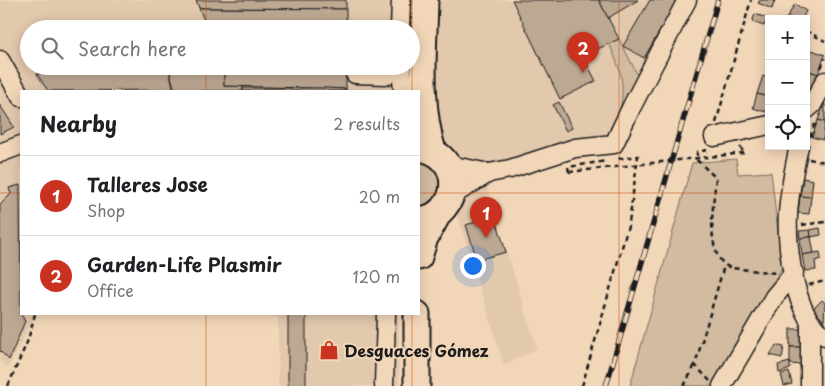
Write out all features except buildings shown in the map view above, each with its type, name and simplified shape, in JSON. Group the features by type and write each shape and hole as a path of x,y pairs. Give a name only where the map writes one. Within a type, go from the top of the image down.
{"highway":[{"path":"414,0 414,20"},
{"path":"420,254 437,209 453,184 451,172 432,153 426,130 424,107 425,0"},
{"path":"413,75 413,90"},
{"path":"417,315 417,386"}],"street":[{"path":"400,20 401,0"},
{"path":"432,153 459,167 489,173 510,169 575,148 614,144 687,0"},
{"path":"0,60 20,95"},
{"path":"396,75 404,90"},
{"path":"810,116 812,105 825,81"},
{"path":"714,137 765,125"},
{"path":"0,153 20,145"},
{"path":"801,150 790,186 788,218 793,277 801,308 817,330 810,386"},
{"path":"437,209 489,173"},
{"path":"718,385 774,297 793,277"},
{"path":"384,386 386,315"}],"path":[{"path":"714,137 751,0"},
{"path":"810,33 825,41"},
{"path":"810,137 825,162"},
{"path":"582,386 629,223 638,156 568,167 569,172 744,153"},
{"path":"684,386 695,364 724,266 715,248 713,237 712,222 716,178 697,160"},
{"path":"797,226 825,222"},
{"path":"724,266 825,281"},
{"path":"8,386 28,340 35,315"},
{"path":"695,364 718,385"}],"shaded area":[{"path":"0,0 693,0 614,139 492,181 487,188 537,349 504,365 457,214 420,228 420,90 20,90 20,315 35,315 8,368 0,361"},
{"path":"619,39 639,78 619,118 622,96 621,79 609,43"},
{"path":"736,159 738,174 771,172 782,268 712,386 630,386 692,163"},
{"path":"420,161 428,163 434,168 440,181 435,196 421,206"},
{"name":"Desguaces Gómez","path":"268,315 399,315 399,386 278,386 278,317"}],"railway":[{"path":"606,386 718,0"}],"place":[{"name":"Garden-Life Plasmir","path":"583,73"},
{"name":"Talleres Jose","path":"486,238"},
{"name":"Desguaces Gómez","path":"329,350"}]}
